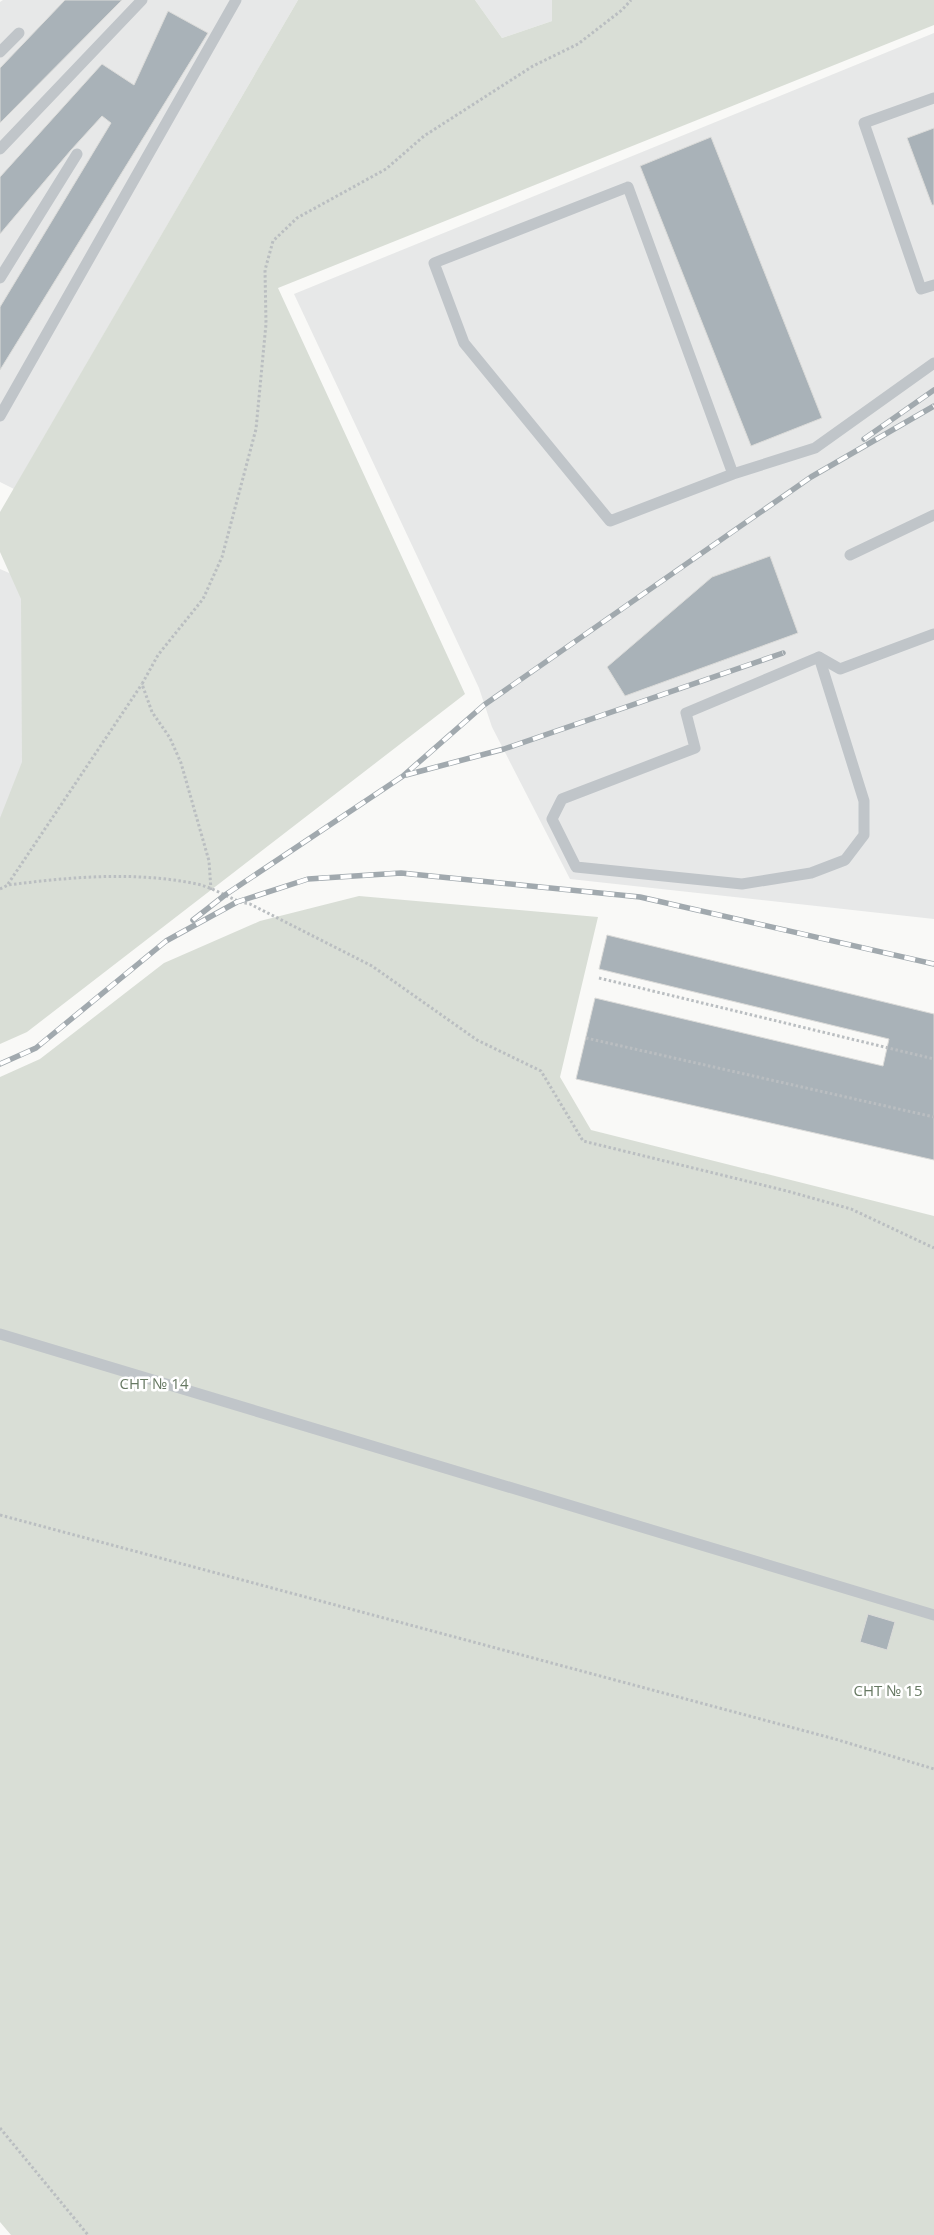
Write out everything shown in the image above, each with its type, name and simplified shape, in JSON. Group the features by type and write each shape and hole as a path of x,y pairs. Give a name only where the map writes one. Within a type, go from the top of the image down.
{"lane":[{"path":"0,149 142,0"},
{"path":"0,416 236,0"},
{"path":"0,52 18,33"},
{"path":"934,98 864,123 922,289 934,285"},
{"path":"0,278 77,154"},
{"path":"733,474 628,187 434,263 464,343 610,522 733,474 815,448 934,363"},
{"path":"850,555 934,515"},
{"path":"818,657 840,669 934,634"},
{"path":"818,657 864,801 864,835 845,860 811,874 742,884 576,867 552,819 562,799 695,748 686,713 818,657"},
{"path":"0,1334 934,1615"}],"path":[{"path":"8,885 142,684 158,655 203,599 222,556 256,429 266,324 265,270 273,241 297,218 386,169 424,136 533,66 578,44 622,10 631,0"},
{"path":"142,684 152,712 170,738 181,763 209,861 211,890"},
{"path":"0,889 8,885 74,877 135,876 198,885 237,902 250,904 372,966 477,1040 542,1071 583,1141 787,1191 851,1209 934,1248"},
{"path":"599,978 934,1059"},
{"path":"586,1038 934,1118"},
{"path":"0,1515 834,1739 934,1769"},
{"path":"0,2128 88,2235"}],"shaded area":[{"path":"3,0 298,0 14,489 0,482 0,2"},
{"path":"475,0 552,0 552,21 502,38"},
{"path":"934,33 934,919 570,879 492,727 479,688 294,294"},
{"path":"0,569 102,614 0,830"}],"green space":[{"path":"298,0 475,0 502,38 552,21 552,0 934,0 934,25 278,288 465,694 27,1032 0,1044 0,818 22,762 21,599 0,552 0,512"},
{"path":"359,896 598,917 560,1077 591,1130 934,1216 934,2235 11,2235 0,2222 0,1077 40,1059 164,963 260,921"}],"building":[{"path":"65,0 122,0 0,123 0,68"},
{"path":"168,11 208,33 0,370 0,307 111,123 102,116 0,234 0,177 102,64 134,85"},
{"path":"934,128 934,205 932,205 907,138"},
{"path":"711,137 822,418 751,446 640,166"},
{"path":"770,556 798,633 625,696 607,667 712,577"},
{"path":"607,935 934,1014 934,1160 576,1079 595,998 883,1066 889,1039 599,969"},
{"path":"868,1614 895,1622 887,1650 860,1642"}],"railway":[{"path":"864,439 934,390"},
{"path":"193,920 225,895 403,776 484,705 811,477 934,406"},
{"path":"406,775 504,749 783,653"},
{"path":"0,1064 36,1048 166,941 237,902 308,879 401,873 640,897 934,964"}],"park label":[{"name":"СНТ № 14","path":"154,1384"},
{"name":"СНТ № 15","path":"888,1691"}]}
